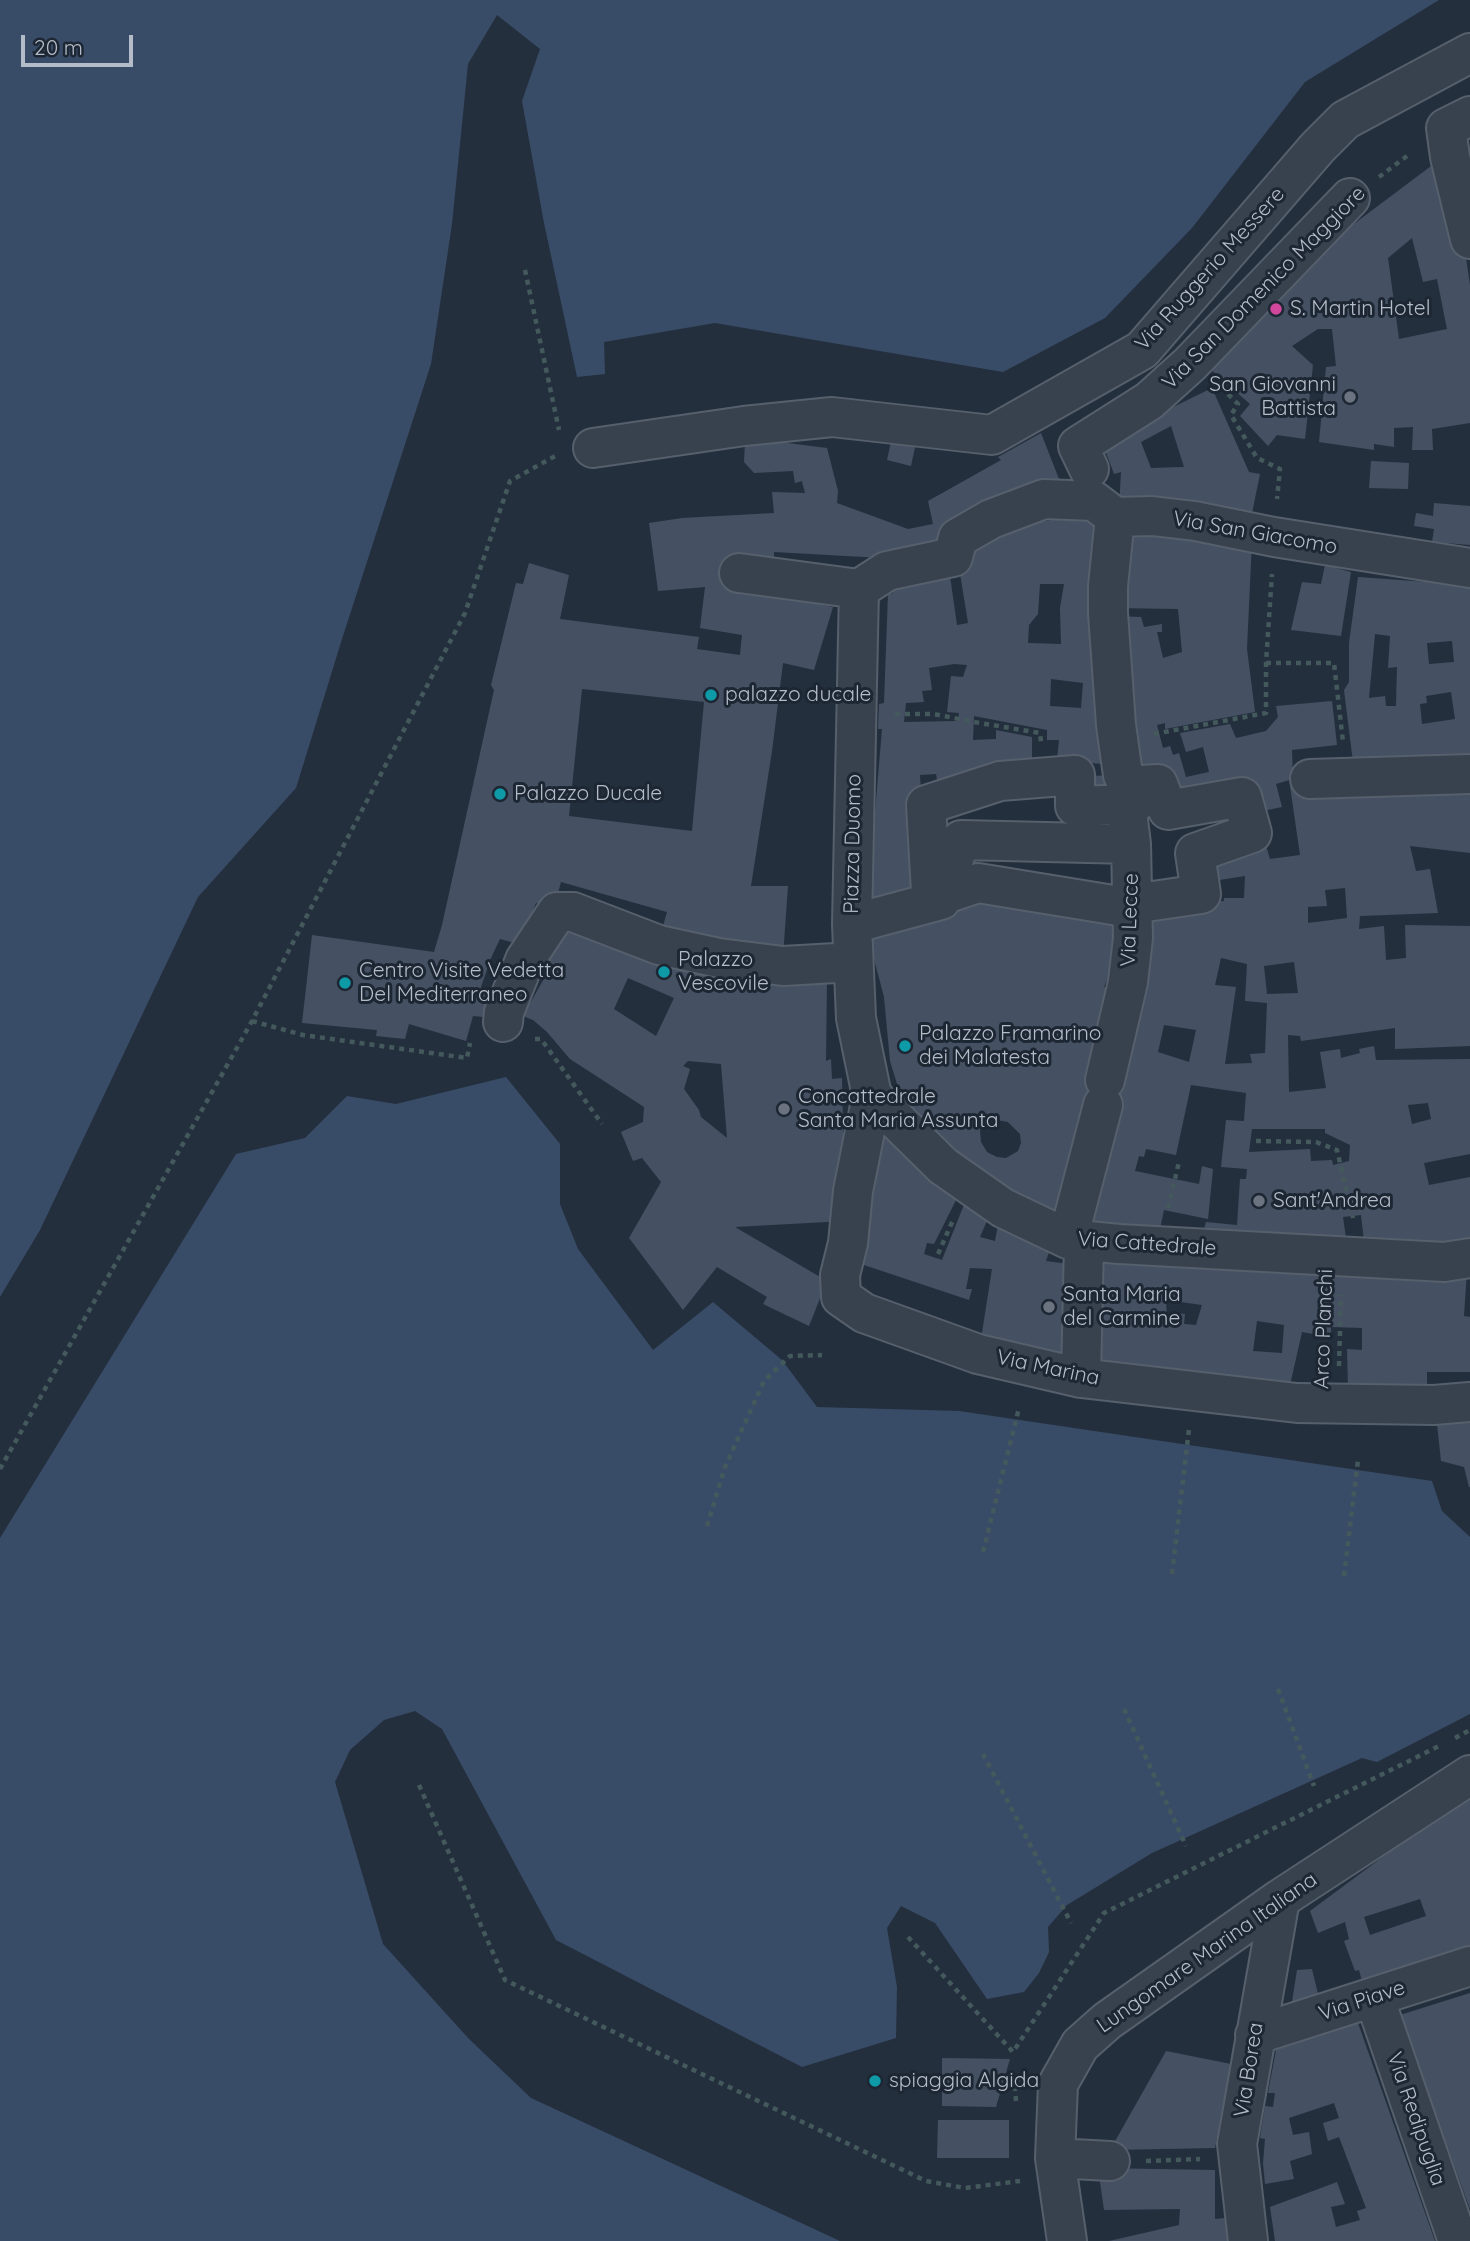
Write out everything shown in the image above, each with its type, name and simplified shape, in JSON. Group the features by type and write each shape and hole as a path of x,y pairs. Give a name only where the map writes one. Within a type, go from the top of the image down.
{"street":[{"name":"Via Ruggerio Messere","path":"578,450 744,426 832,417 992,435 1142,350 1318,147 1345,120 1470,53"},
{"path":"1458,122 1450,157 1470,239"},
{"name":"Via San Domenico Maggiore","path":"1089,468 1078,446 1149,401 1190,364 1350,198"},
{"path":"739,573 859,589 887,571 953,557 958,538 991,519 1044,499 1094,501 1115,517"},
{"name":"Via San Giacomo","path":"1115,517 1152,516 1195,521 1274,537 1470,568"},
{"name":"Via Lecce","path":"1081,1378 1076,1241 1128,982 1133,938 1131,844 1108,612 1115,517"},
{"name":"Piazza Duomo","path":"859,589 852,924 856,1018 872,1096"},
{"path":"1328,778 1470,774"},
{"path":"1075,775 1074,806 1124,780 1141,799 1141,785 1158,784 1168,810 1241,797 1252,833 1195,853 1201,894 1119,906 978,883 948,894 941,893 931,892 926,805 1000,781 1075,775"},
{"path":"852,924 941,900 941,893 961,840 1131,844"},
{"path":"516,1030 504,1012 526,960 557,912 573,912 659,945 719,958 783,966 853,962"},
{"name":"Via Cattedrale","path":"872,1096 943,1166 1003,1208 1076,1241 1444,1262 1470,1258"},
{"name":"Via Marina","path":"872,1096 853,1191 848,1243 840,1275 841,1297 864,1313 978,1354 1081,1378 1297,1403 1434,1405 1470,1402"},
{"name":"Lungomare Marina Italiana","path":"1067,2241 1055,2158 1058,2084 1080,2045 1107,2021 1280,1899 1470,1775"},
{"name":"Via Borea","path":"1248,2241 1218,2160 1237,2144 1280,1899"},
{"name":"Via Piave","path":"1255,2035 1470,1966"},
{"name":"Via Redipuglia","path":"1374,1997 1458,2241"},
{"path":"1055,2158 1122,2161"}],"path":[{"name":"Via San Domenico Maggiore","path":"1350,198 1458,122"},
{"path":"0,1469 252,1021 465,613 510,481 578,450 525,270"},
{"path":"1124,780 1266,713 1266,663 1280,468 1257,458 1231,415 1238,404 1214,381 1190,364"},
{"path":"1266,663 1334,663 1328,778"},
{"path":"909,714 934,714"},
{"path":"252,1021 303,1035 467,1058"},
{"path":"516,1030 541,1039 602,1124"},
{"name":"Arco Planchi","path":"1256,1141 1316,1142 1337,1150 1353,1216 1338,1404"},
{"path":"1160,1247 1179,1162"},
{"path":"707,1526 725,1467 764,1381 790,1356 822,1355"},
{"path":"983,1552 1019,1408"},
{"path":"1172,1574 1190,1422"},
{"path":"1344,1576 1358,1460"},
{"path":"1278,1689 1314,1786"},
{"path":"1124,1709 1186,1846"},
{"path":"908,1937 1013,2052 1104,1913 1470,1730"},
{"path":"983,1754 1071,1923"},
{"path":"419,1785 506,1980 926,2181 965,2188 1020,2180"},
{"path":"1122,2161 1218,2160"}],"water":[{"path":"0,0 1439,0 1305,82 1192,228 1105,318 1003,372 715,323 604,342 605,374 577,377 544,223 522,101 540,49 497,15 468,64 452,224 431,364 296,788 198,897 40,1230 0,1297"},
{"path":"506,1077 560,1144 560,1204 578,1249 653,1350 713,1302 782,1360 817,1407 959,1411 1432,1481 1442,1511 1470,1537 1470,1714 1377,1762 1362,1758 1152,1853 1067,1905 1048,1927 1049,1952 1039,1973 1024,1992 987,1999 935,1923 901,1906 887,1928 897,1987 896,2038 802,2067 556,1940 442,1729 415,1711 384,1720 350,1750 335,1782 383,1944 469,2039 531,2098 840,2241 0,2241 0,1538 236,1154 305,1138 347,1096 396,1104"}],"building":[{"path":"1443,157 1465,251 1470,285 1470,423 1432,429 1433,450 1412,450 1413,427 1394,428 1394,447 1374,444 1374,450 1319,442 1326,367 1336,366 1332,329 1318,329 1292,346 1313,365 1305,439 1277,435 1268,446 1240,416 1250,404 1202,362 1219,342 1231,350 1258,322 1251,317 1302,263","holes":["1412,238 1423,282 1437,279 1447,329 1399,339 1388,258"]},
{"path":"1212,388 1249,472 1260,474 1250,523 1119,509 1121,472 1114,474 1102,442","holes":["1171,426 1184,467 1151,468 1141,442"]},
{"name":"palazzo ducale","path":"1041,433 1059,479 940,532 944,546 901,559 774,552 774,564 724,560 722,586 833,607 814,670 783,663 751,886 788,886 783,956 661,933 667,912 561,882 554,908 536,903 519,944 500,939 481,987 499,989 495,1018 473,1016 466,1041 409,1024 405,1039 376,1036 377,1030 302,1023 312,935 434,952 494,690 491,685 516,583 523,584 529,563 569,575 560,619 699,637 697,649 740,655 742,635 700,628 705,587 658,591 649,523 682,518 774,513 772,492 805,493 802,481 795,483 793,471 754,473 744,462 745,442 764,440 827,448 838,491 837,503 908,529 933,524 928,501 1001,460 998,457","holes":["582,689 704,702 692,831 569,816"]},
{"path":"892,437 916,443 911,466 887,460"},
{"path":"1371,461 1409,463 1408,489 1369,488"},
{"path":"1434,503 1470,506 1470,545 1432,542 1434,529 1414,526 1416,513 1433,516"},
{"path":"1092,513 1113,765 1057,760 1059,740 1047,740 1047,730 974,716 973,740 996,739 996,730 1032,737 1032,763 939,791 936,774 920,775 927,896 867,908 882,729 878,729 879,704 884,703 888,594 893,593 894,578 949,569 957,625 968,623 959,567 965,549 992,530","holes":["1040,584 1064,584 1060,608 1061,644 1028,643 1029,625 1038,614","967,665 963,677 951,676 947,712 959,713 958,721 904,722 906,703 924,702 922,691 932,690 929,668","1051,679 1083,683 1081,708 1050,706"]},
{"path":"1120,527 1252,540 1247,649 1255,712 1165,729 1165,723 1157,725 1163,748 1170,746 1173,755 1179,753 1186,777 1209,772 1203,747 1186,752 1180,733 1230,724 1236,738 1266,731 1278,717 1276,706 1332,701 1337,745 1292,750 1293,779 1276,784 1282,807 1248,814 1080,800 1082,776 1135,775 1116,616 1141,617 1144,627 1162,624 1162,632 1157,632 1163,658 1182,652 1178,609 1114,608"},
{"path":"1325,565 1351,572 1341,636 1291,630 1302,582 1321,584"},
{"path":"1358,577 1470,585 1470,765 1354,770 1344,690 1349,682 1349,643","holes":["1375,634 1390,636 1388,668 1397,667 1396,706 1386,706 1385,696 1369,698","1452,641 1454,662 1429,664 1427,643","1451,692 1455,719 1422,724 1420,704 1427,703 1426,696"]},
{"path":"1470,782 1470,853 1410,846 1416,871 1430,869 1438,913 1360,916 1359,929 1384,926 1386,960 1406,958 1405,925 1470,926 1470,1046 1395,1049 1395,1028 1301,1041 1300,1036 1288,1035 1289,1092 1326,1088 1320,1052 1340,1049 1341,1058 1360,1053 1359,1049 1374,1046 1376,1060 1470,1059 1470,1154 1424,1163 1429,1185 1470,1177 1470,1250 1440,1253 1365,1250 1361,1215 1343,1217 1347,1245 1201,1241 1206,1222 1237,1225 1240,1179 1246,1179 1247,1169 1221,1167 1226,1120 1244,1121 1246,1093 1191,1085 1176,1155 1146,1149 1144,1157 1139,1156 1135,1171 1199,1184 1202,1166 1213,1169 1208,1219 1164,1210 1158,1238 1151,1237 1150,1258 1308,1262 1351,1268 1467,1271 1464,1316 1470,1317 1470,1372 1427,1372 1427,1392 1348,1387 1347,1349 1362,1350 1362,1328 1331,1327 1331,1337 1302,1332 1290,1385 1223,1374 1091,1367 1090,1254 1116,1258 1121,1234 1082,1229 1099,1178 1094,1177 1103,1145 1100,1144 1108,1116 1113,1116 1115,1107 1093,1103 1071,1188 1046,1261 1076,1265 1070,1354 1023,1349 981,1339 992,1269 970,1268 966,1289 972,1289 969,1300 852,1261 865,1221 863,1192 884,1129 915,1148 943,1184 940,1189 958,1196 934,1244 927,1243 924,1254 942,1260 965,1202 990,1214 980,1237 995,1241 998,1225 1005,1228 1017,1201 1004,1196 945,1152 914,1115 907,1116 890,1061 884,997 866,929 948,911 948,899 970,892 1034,899 1123,916 1116,939 1125,945 1123,965 1114,963 1104,987 1113,990 1096,1079 1122,1083 1124,1076 1113,1074 1137,981 1146,905 1244,898 1245,876 1200,883 1196,854 1262,833 1270,859 1300,855 1290,786","holes":["1345,888 1347,918 1308,923 1308,907 1327,906 1325,890","1221,958 1247,964 1245,1001 1267,1003 1265,1053 1250,1054 1252,1063 1225,1064 1236,987 1215,985","1294,962 1298,993 1267,994 1264,966","1164,1025 1196,1030 1189,1062 1158,1052","1428,1103 1431,1119 1412,1124 1408,1105","992,1119 1008,1122 1020,1134 1018,1151 1006,1158 987,1152 981,1142 980,1130 983,1122","1252,1129 1325,1129 1325,1133 1350,1145 1349,1161 1333,1165 1332,1160 1311,1161 1310,1149 1249,1152","1166,1300 1202,1305 1196,1325 1184,1324 1185,1314 1175,1313 1175,1321 1167,1320","1257,1321 1284,1325 1282,1353 1253,1351"]},
{"path":"562,919 717,973 710,984 827,978 826,1061 831,1059 832,1079 842,1078 845,1221 735,1227 827,1281 809,1326 763,1304 767,1297 717,1267 683,1310 629,1238 661,1182 642,1158 633,1161 621,1132 643,1122 644,1107 570,1059 547,1032 533,1020 523,1016 546,975 536,968","holes":["628,978 674,998 656,1036 614,1009","688,1061 721,1064 727,1138 701,1117 684,1089 690,1069 683,1066"]},
{"path":"1470,1419 1469,1487 1464,1467 1441,1461 1437,1424"},
{"path":"1470,1792 1470,1945 1362,1981 1359,1970 1355,1971 1344,1941 1349,1939 1345,1922 1318,1933 1310,1911","holes":["1420,1899 1426,1916 1370,1935 1364,1917"]},
{"path":"1312,1969 1318,1994 1292,2002 1297,1970"},
{"path":"1470,1993 1470,2209 1400,2015"},
{"path":"1358,2023 1435,2241 1275,2241 1270,2207 1337,2182 1345,2204 1331,2207 1336,2227 1360,2220 1357,2211 1366,2208 1339,2137 1328,2141 1323,2123 1339,2118 1334,2103 1289,2118 1293,2135 1309,2132 1312,2154 1290,2161 1294,2179 1265,2184 1265,2139 1260,2138 1265,2106 1273,2107 1275,2093 1268,2093 1276,2050"},
{"path":"1166,2051 1231,2064 1215,2148 1110,2150"},
{"path":"942,2058 1010,2059 996,2107 942,2106"},
{"path":"938,2120 1009,2120 1009,2158 937,2158"},
{"path":"1098,2168 1215,2170 1215,2219 1225,2218 1229,2241 1109,2241 1179,2225 1180,2209 1104,2210"}],"place":[{"name":"S. Martin Hotel","path":"1276,309"},
{"name":"San Giovanni Battista","path":"1350,397"},
{"name":"palazzo ducale","path":"711,695"},
{"name":"Palazzo Ducale","path":"500,794"},
{"name":"Palazzo Vescovile","path":"664,972"},
{"name":"Centro Visite Vedetta Del Mediterraneo","path":"345,983"},
{"name":"Palazzo Framarino dei Malatesta","path":"905,1046"},
{"name":"Concattedrale Santa Maria Assunta","path":"784,1109"},
{"name":"Sant'Andrea","path":"1259,1201"},
{"name":"Santa Maria del Carmine","path":"1049,1307"},
{"name":"spiaggia Algida","path":"875,2081"}]}
